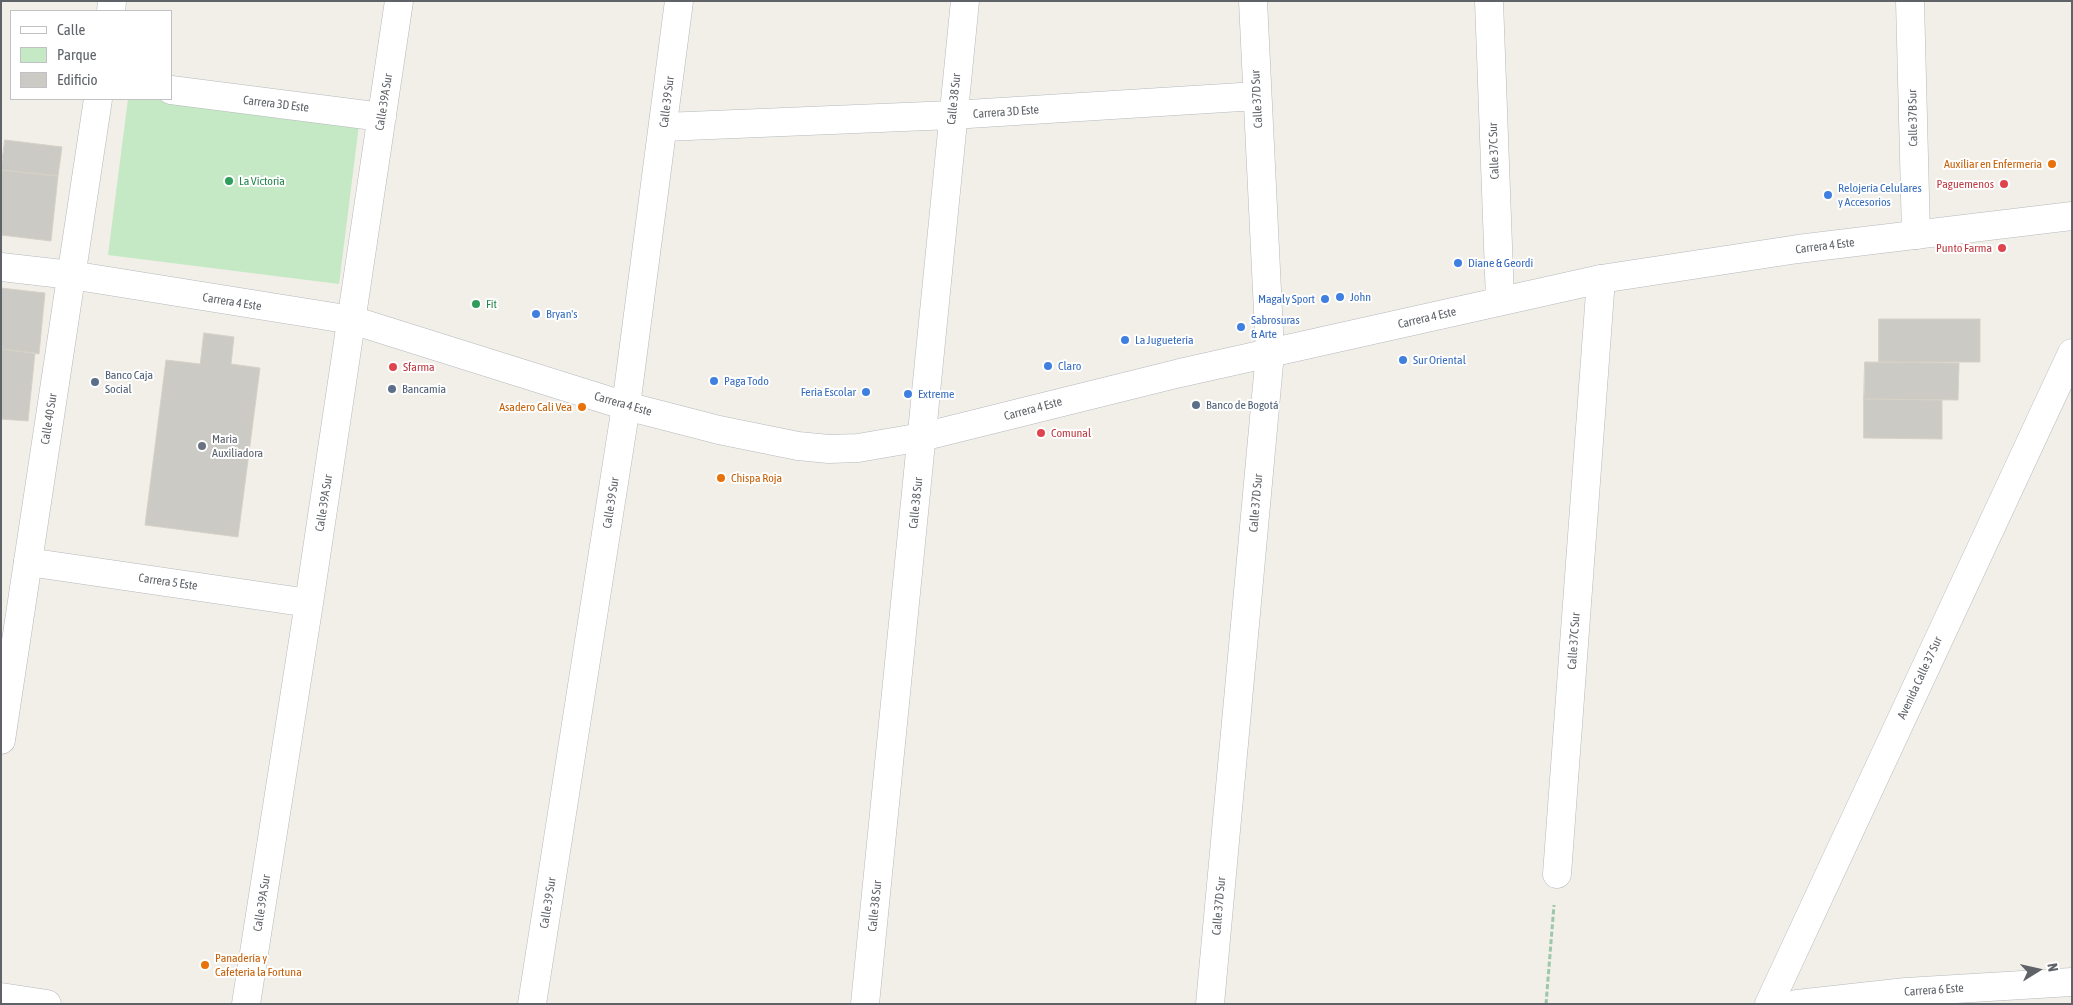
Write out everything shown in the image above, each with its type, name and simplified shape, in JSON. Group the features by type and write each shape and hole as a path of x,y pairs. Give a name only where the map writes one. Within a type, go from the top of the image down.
{"street":[{"name":"Calle 39A Sur","path":"246,1004 309,603 399,1"},
{"name":"Calle 39 Sur","path":"532,1004 626,406 679,1"},
{"name":"Calle 38 Sur","path":"865,1004 922,438 952,115 965,1"},
{"name":"Calle 37D Sur","path":"1210,1004 1270,353 1253,1"},
{"name":"Calle 37C Sur","path":"1489,1 1500,300"},
{"name":"Calle 37B Sur","path":"1910,1 1916,235"},
{"name":"Carrera 3D Este","path":"172,90 382,118"},
{"name":"Carrera 3D Este","path":"664,127 952,115 1257,96"},
{"name":"Calle 40 Sur","path":"1,740 98,100"},
{"name":"Carrera 4 Este","path":"1,267 71,275 352,320 626,406 719,430 798,446 829,450 858,448 922,438 1080,396 1446,314 1500,300 1601,279 1716,260 2072,216"},
{"name":"Calle 37C Sur","path":"1557,874 1601,279"},
{"name":"Avenida Calle 37 Sur","path":"1769,1004 2072,353"},
{"name":"Carrera 5 Este","path":"28,562 309,603"},
{"name":"Carrera 6 Este","path":"1797,1004 1905,998 2072,982"},
{"path":"1,997 47,1004"}],"path":[{"path":"1546,1004 1557,874"}],"green space":[{"path":"128,100 166,100 359,125 339,284 108,255"}],"building":[{"path":"5,140 62,147 58,176 1,170"},
{"path":"1,170 58,176 51,241 1,235"},
{"path":"1,288 45,293 39,354 1,349"},
{"path":"1879,319 1980,319 1980,362 1879,362"},
{"name":"Maria Auxiliadora","path":"204,333 234,337 231,364 260,368 238,537 145,525 166,360 200,364"},
{"path":"1,349 35,353 28,421 1,419"},
{"path":"1865,362 1959,363 1958,400 1864,399"},
{"path":"1864,399 1942,400 1942,439 1864,438"}],"place":[{"name":"Auxiliar en Enfermeria","path":"2052,164"},
{"name":"La Victoria","path":"229,181"},
{"name":"Paguemenos","path":"2004,184"},
{"name":"Relojería Celulares y Accesorios","path":"1828,195"},
{"name":"Punto Farma","path":"2002,248"},
{"name":"Diane & Geordi","path":"1458,263"},
{"name":"John","path":"1340,297"},
{"name":"Magaly Sport","path":"1325,299"},
{"name":"Fit","path":"476,304"},
{"name":"Bryan's","path":"536,314"},
{"name":"Sabrosuras & Arte","path":"1241,327"},
{"name":"La Juguetería","path":"1125,340"},
{"name":"Sur Oriental","path":"1403,360"},
{"name":"Claro","path":"1048,366"},
{"name":"Sfarma","path":"393,367"},
{"name":"Paga Todo","path":"714,381"},
{"name":"Banco Caja Social","path":"95,382"},
{"name":"Bancamia","path":"392,389"},
{"name":"Feria Escolar","path":"866,392"},
{"name":"Extreme","path":"908,394"},
{"name":"Banco de Bogotá","path":"1196,405"},
{"name":"Asadero Cali Vea","path":"582,407"},
{"name":"Comunal","path":"1041,433"},
{"name":"Maria Auxiliadora","path":"202,446"},
{"name":"Chispa Roja","path":"721,478"},
{"name":"Panadería y Cafeteria la Fortuna","path":"205,965"}]}
